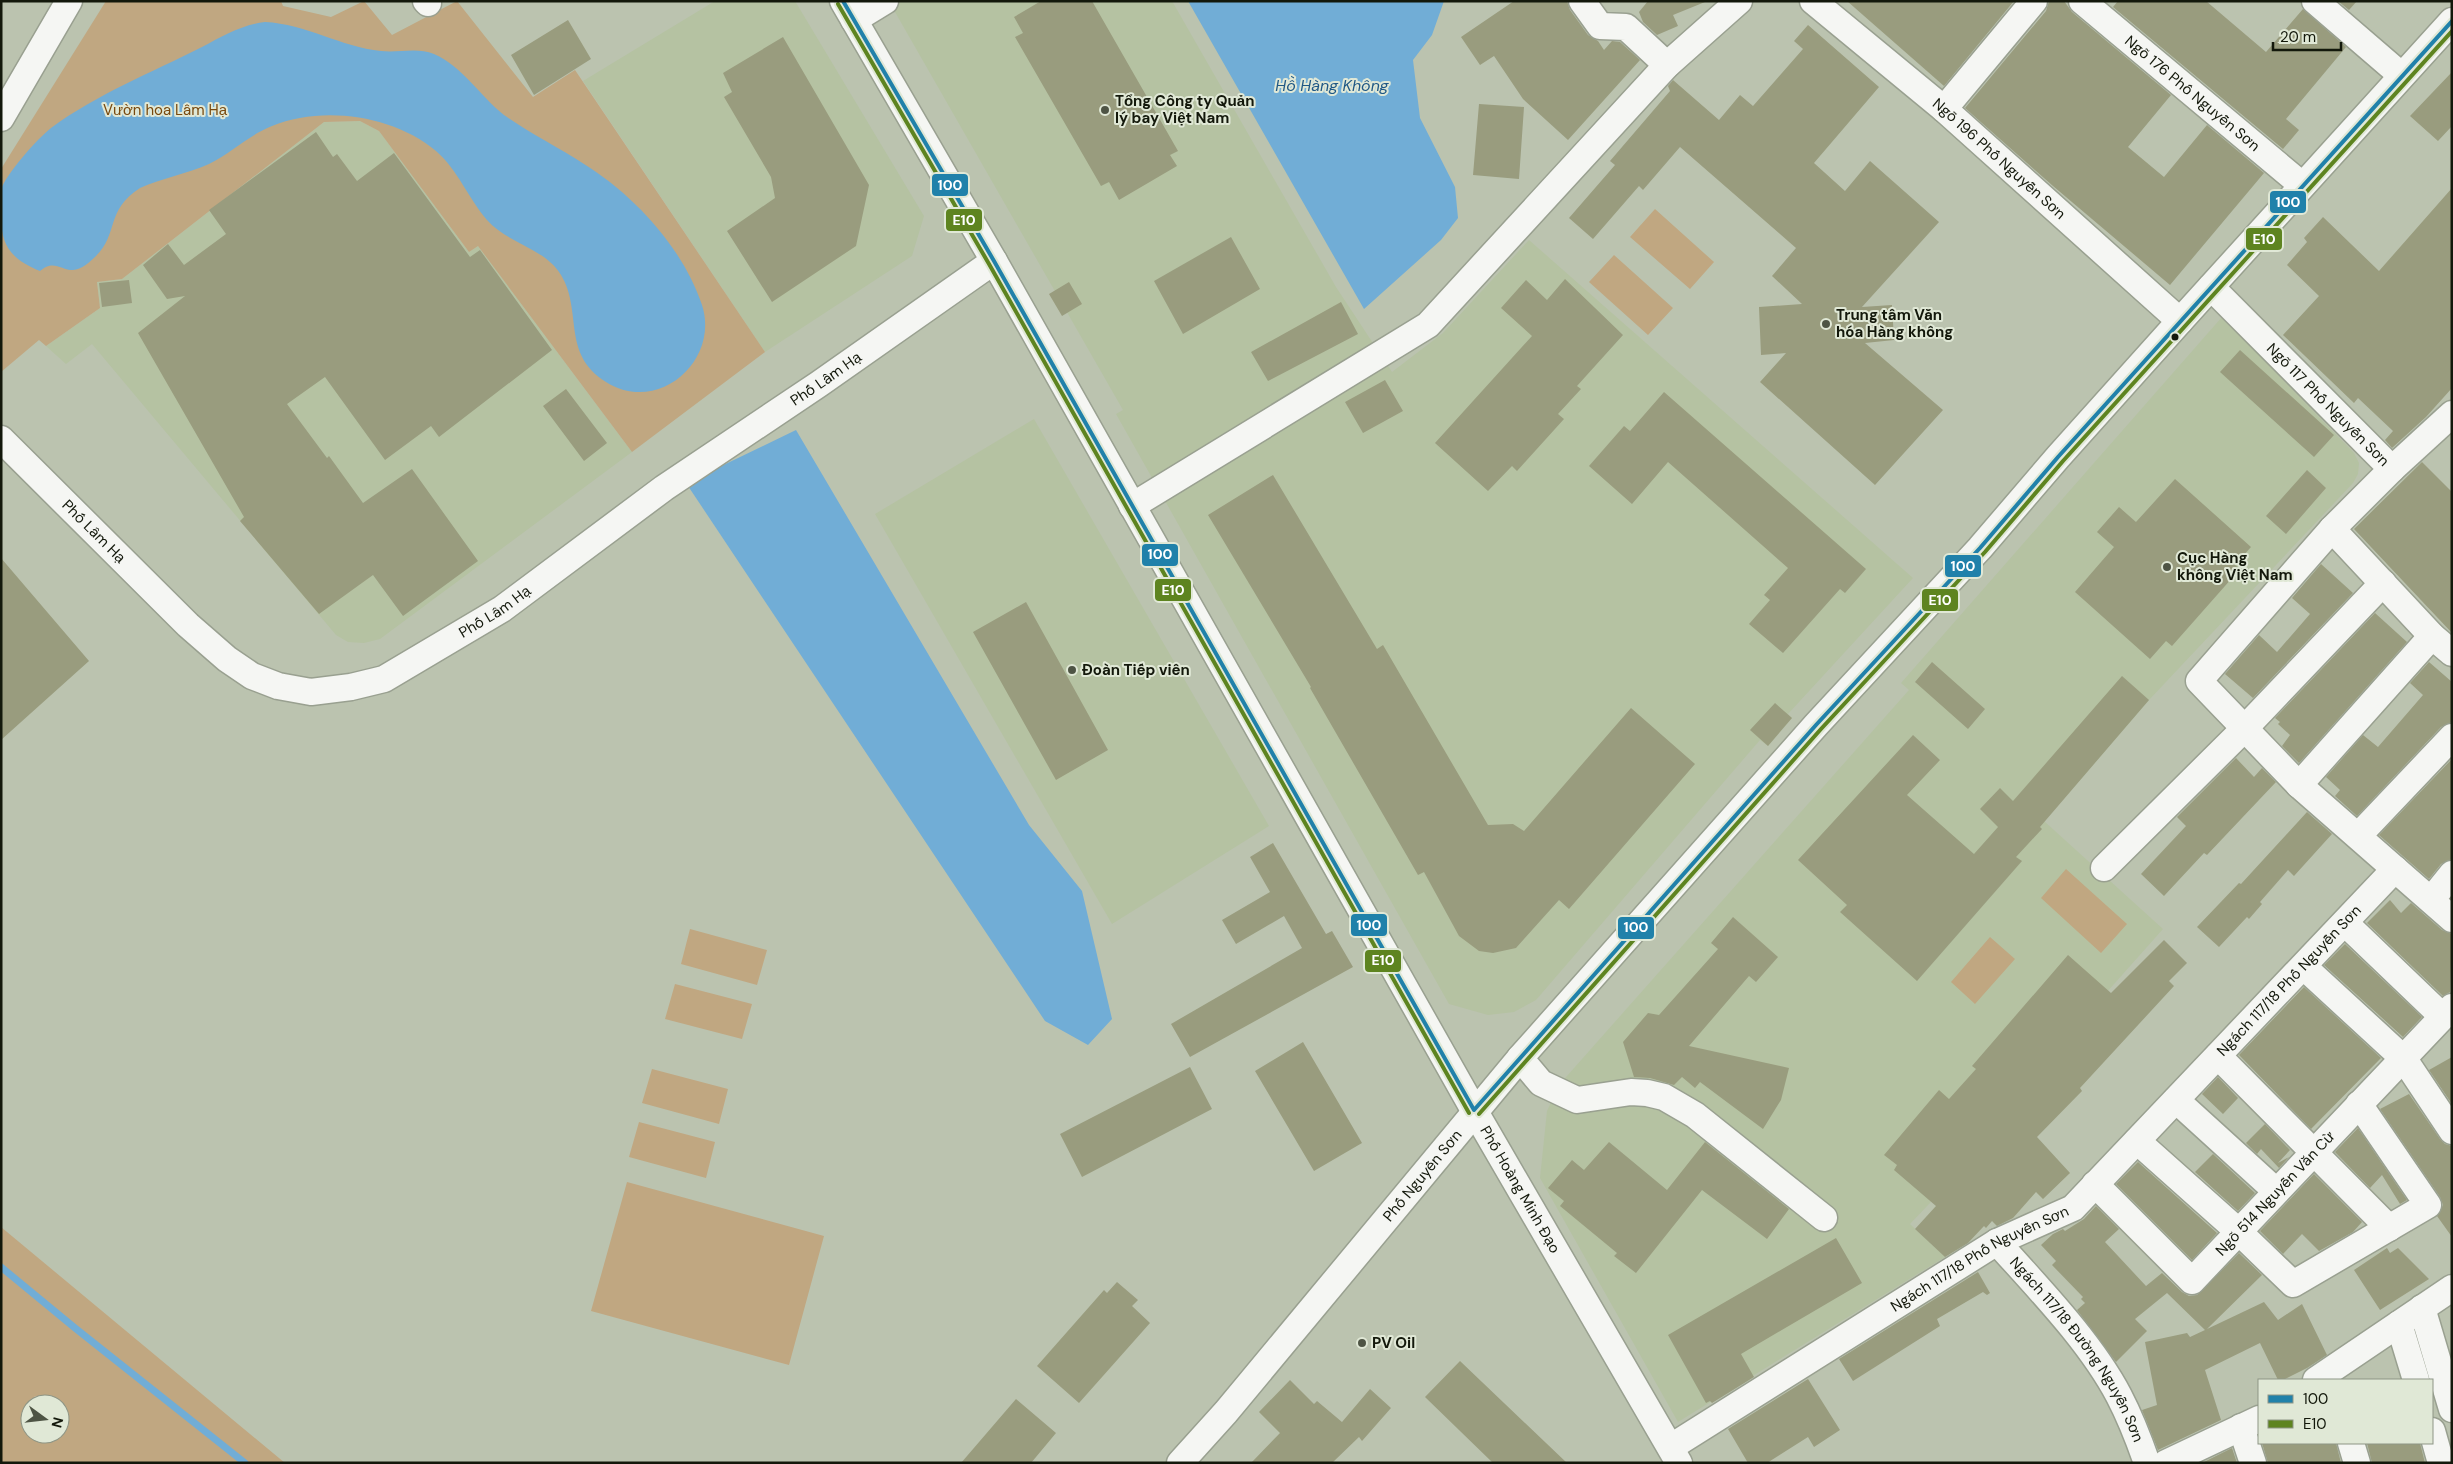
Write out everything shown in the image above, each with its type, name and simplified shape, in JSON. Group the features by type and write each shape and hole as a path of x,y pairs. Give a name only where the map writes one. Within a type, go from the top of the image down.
{"street":[{"path":"2,115 69,1"},
{"path":"849,10 885,1"},
{"path":"1582,1 1600,26 1626,27 1667,65"},
{"path":"1132,506 1428,325 1667,65 1739,1"},
{"name":"Ngõ 196 Phố Nguyễn Sơn","path":"1813,1 1944,109 2180,321"},
{"path":"1944,109 2034,1"},
{"name":"Ngõ 176 Phố Nguyễn Sơn","path":"2082,1 2302,185"},
{"path":"2315,1 2401,75"},
{"name":"Phố Hoàng Minh Đạo","path":"849,10 1407,987 1474,1110 1675,1455"},
{"name":"Phố Nguyễn Sơn","path":"1180,1463 1226,1412 1306,1316 1474,1110 1816,725 1980,548 2058,457 2401,75 2452,21"},
{"name":"Phố Lâm Hạ","path":"1,439 188,626 227,659 252,676 278,686 311,692 351,687 384,679 502,609 664,488 819,384 994,261"},
{"name":"Ngõ 117 Phố Nguyễn Sơn","path":"2211,287 2392,468 2332,529 2199,681 2245,728"},
{"path":"2392,468 2447,427"},
{"path":"2332,529 2432,636 2452,653"},
{"path":"2104,868 2245,728 2383,583"},
{"path":"2299,785 2432,636"},
{"path":"2245,728 2299,785 2452,919"},
{"path":"2358,836 2452,736"},
{"name":"Ngách 117/18 Phố Nguyễn Sơn","path":"1675,1455 1997,1242 2072,1208 2395,870"},
{"path":"2430,900 2452,874"},
{"path":"2345,923 2447,1012"},
{"path":"2304,966 2404,1059 2452,1131"},
{"name":"Ngõ 514 Nguyễn Văn Cừ","path":"2096,1184 2192,1281 2447,1012"},
{"path":"2218,1056 2312,1153 2389,1228"},
{"path":"1520,1058 1540,1083 1577,1100 1631,1092 1647,1092 1664,1097 1694,1115 1824,1218"},
{"path":"2176,1100 2276,1192"},
{"path":"2137,1140 2238,1231 2293,1284 2428,1205 2359,1104"},
{"name":"Ngách 117/18 Đường Nguyễn Sơn","path":"1997,1242 2052,1305 2105,1373 2118,1395 2148,1463"},
{"path":"2326,1377 2452,1288"},
{"path":"2422,1308 2451,1407"},
{"path":"2399,1324 2416,1379"},
{"path":"2166,1463 2250,1423 2253,1463"},
{"path":"2433,1435 2441,1463"},
{"path":"2351,1444 2357,1463"}],"shaded area":[{"path":"715,1 795,1 924,216 912,256 765,352 583,81"},
{"path":"898,1 1172,1 1336,287 1392,372 1443,333 1529,240 1913,578 1788,714 1792,718 1768,746 1760,740 1536,1000 1514,1012 1488,1015 1449,1004 1116,414 1123,410 891,5"},
{"path":"360,121 379,131 469,252 478,246 632,452 380,639 364,643 348,642 336,635 92,344 66,364 46,346 100,308 97,282 122,279 324,122"},
{"path":"2222,317 2354,453 2359,463 2358,474 2353,483 2149,700 2044,821 2163,929 2001,1111 2008,1121 1910,1224 1945,1257 1678,1422 1540,1178 1547,1111 1559,1085 1909,690 1901,683"},
{"name":"Đoàn Tiếp viên","path":"1034,419 1269,826 1112,924 875,514"}],"green space":[{"name":"Vườn hoa Lâm Hạ","path":"106,1 281,1 283,6 331,17 364,1 392,35 457,1 533,97 575,70 765,352 632,452 478,246 469,252 379,131 360,121 324,122 122,279 97,282 100,308 46,346 39,340 1,372 1,169"},
{"path":"1655,209 1714,262 1690,289 1630,237"},
{"path":"1614,255 1673,308 1648,335 1589,282"},
{"path":"2066,869 2127,924 2101,953 2041,898"},
{"path":"690,929 767,950 757,985 681,964"},
{"path":"1990,937 2015,959 1975,1004 1951,982"},
{"path":"675,984 752,1004 742,1039 665,1019"},
{"path":"652,1069 728,1089 719,1124 642,1103"},
{"path":"639,1122 715,1142 706,1178 629,1157"},
{"path":"627,1182 824,1236 789,1365 591,1311"},
{"path":"1,1227 285,1463 1,1463"}],"water":[{"name":"Hồ Hàng Không","path":"1188,1 1444,1 1432,35 1413,60 1420,118 1455,187 1458,218 1441,240 1364,309"},
{"path":"265,22 295,27 366,49 421,51 434,54 454,66 504,115 584,164 621,191 655,225 683,263 694,284 702,305 705,326 702,345 693,363 680,377 664,387 645,392 626,390 606,382 592,371 583,359 575,332 567,289 561,275 554,266 546,258 505,235 487,220 457,175 436,151 400,129 357,117 313,116 272,126 209,164 140,188 122,205 103,247 96,256 79,269 69,270 53,265 40,271 23,262 10,251 3,237 1,190 15,166 45,133 69,116 125,84 232,32"},
{"path":"796,430 1029,825 1082,891 1112,1019 1088,1045 1045,1021 686,483"}],"building":[{"name":"Tổng Công ty Quản lý bay Việt Nam","path":"1041,1 1092,1 1178,151 1170,155 1177,166 1119,200 1109,182 1101,186 1015,37 1023,33 1014,17"},
{"path":"1514,1 1567,1 1570,10 1588,35 1598,41 1604,50 1612,41 1620,42 1640,60 1568,140 1523,99 1494,56 1480,65 1461,37"},
{"path":"1648,1 1705,2 1673,15 1678,26 1657,35 1643,22 1639,12"},
{"path":"1847,1 2014,1 1944,86"},
{"path":"2049,1 2064,1 2072,12 2171,95 2128,147 2164,177 2207,125 2264,173 2170,285 2053,186 1965,108 2046,11"},
{"path":"2118,1 2206,1 2266,52 2303,9 2346,47 2286,119 2299,130 2283,149 2113,7"},
{"path":"2338,1 2357,1 2349,10"},
{"path":"568,20 591,59 534,95 511,55"},
{"path":"1808,25 1879,87 1814,163 1845,191 1870,161 1939,222 1862,307 1892,305 1894,340 1865,343 1943,410 1875,485 1760,382 1786,353 1761,355 1759,307 1802,304 1772,276 1796,248 1680,147 1643,190 1639,186 1593,239 1569,218 1615,165 1610,161 1670,91 1668,86 1673,80 1719,120 1740,95 1753,106 1803,49 1794,41"},
{"path":"783,37 869,185 856,246 772,302 727,231 775,198 771,177 724,97 732,92 723,73"},
{"path":"2452,72 2452,126 2438,141 2410,116"},
{"path":"1479,104 1524,107 1519,179 1473,175"},
{"path":"316,132 333,157 337,154 357,181 394,153 470,257 480,250 552,350 439,437 431,426 385,460 325,377 287,404 327,458 329,456 363,503 412,469 478,561 403,616 373,575 319,614 240,521 244,517 138,333 185,296 167,299 143,265 168,244 184,265 226,234 209,210"},
{"path":"2452,188 2452,388 2426,417 2392,448 2385,440 2393,431 2358,398 2354,403 2283,335 2319,296 2287,265 2307,242 2304,238 2323,217 2379,271"},
{"path":"1231,237 1260,289 1183,334 1154,281"},
{"path":"1565,279 1623,335 1577,386 1581,389 1558,414 1564,419 1517,471 1512,466 1488,491 1435,443 1532,336 1501,308 1526,280 1547,300"},
{"path":"129,280 132,303 102,307 99,283"},
{"path":"1069,282 1082,304 1062,316 1049,294"},
{"path":"1341,302 1358,334 1268,381 1251,352"},
{"path":"2240,350 2334,435 2314,457 2220,372"},
{"path":"1385,380 1403,411 1363,433 1345,402"},
{"path":"566,389 607,443 584,461 543,406"},
{"path":"1664,392 1866,569 1845,593 1840,589 1783,653 1749,624 1770,600 1764,595 1788,568 1668,462 1632,504 1589,466 1624,426 1630,431"},
{"path":"2422,462 2452,492 2452,633 2354,529"},
{"path":"2307,470 2326,488 2286,534 2266,516"},
{"path":"1273,475 1377,649 1383,645 1488,825 1513,824 1524,831 1631,708 1695,764 1569,909 1559,900 1516,948 1493,953 1479,951 1459,936 1424,872 1418,875 1311,687 1208,515"},
{"name":"Cục Hàng không Việt Nam","path":"2175,479 2251,547 2235,565 2240,569 2172,646 2166,641 2150,659 2075,592 2114,547 2097,532 2119,507 2136,522"},
{"path":"1,558 89,661 1,740"},
{"path":"2321,564 2353,593 2253,698 2225,674 2259,635 2277,652 2310,614 2292,598"},
{"path":"1026,602 1108,750 1056,780 973,632"},
{"path":"2375,613 2407,642 2299,763 2282,746 2290,735 2278,724 2280,722 2275,718"},
{"path":"1932,662 1985,709 1968,729 1915,682"},
{"path":"2429,662 2452,682 2452,722 2441,727 2357,816 2335,796 2340,790 2326,777 2363,735 2378,747 2423,695 2410,683"},
{"path":"2122,676 2149,700 2040,827 2042,829 2016,857 2022,861 1917,981 1840,912 1847,905 1798,860 1913,735 1940,760 1907,795 1974,854 1998,827 1980,809 2000,788 2013,801"},
{"path":"1775,703 1792,718 1768,746 1750,730"},
{"path":"2236,758 2254,777 2262,768 2276,782 2207,855 2204,853 2164,896 2141,874 2186,826 2177,817"},
{"path":"2452,759 2452,859 2441,864 2429,879 2379,835"},
{"path":"2307,812 2332,834 2294,876 2288,870 2260,902 2262,904 2249,919 2247,917 2219,947 2197,927 2239,883 2241,884"},
{"path":"1273,843 1326,934 1332,931 1353,967 1190,1057 1171,1024 1302,948 1284,916 1236,944 1222,920 1270,892 1250,857"},
{"path":"2390,900 2401,913 2411,903 2442,930 2452,934 2450,992 2443,996 2367,923"},
{"path":"1733,917 1778,957 1756,982 1749,976 1689,1046 1789,1068 1781,1100 1763,1129 1700,1082 1695,1088 1682,1077 1674,1085 1650,1078 1634,1077 1623,1042 1648,1013 1659,1015 1718,949 1711,943"},
{"path":"2164,940 2187,963 2169,981 2174,986 2080,1088 2082,1091 2037,1137 2070,1173 2043,1199 2036,1192 2013,1218 1997,1226 1992,1221 1986,1228 1984,1226 1968,1243 1945,1257 1915,1229 1936,1206 1894,1170 1897,1165 1884,1155 1939,1090 1949,1099 1976,1069 1972,1066 2068,955 2111,993"},
{"path":"2345,944 2422,1017 2403,1037 2324,965"},
{"path":"2304,987 2381,1058 2311,1129 2239,1055"},
{"path":"1303,1042 1362,1143 1314,1171 1255,1071"},
{"path":"2452,1057 2452,1104 2429,1070"},
{"path":"1190,1067 1212,1109 1082,1177 1060,1134"},
{"path":"2218,1077 2238,1098 2223,1114 2202,1094"},
{"path":"2409,1094 2440,1139 2445,1144 2452,1146 2452,1237 2437,1216 2443,1205 2440,1197 2380,1109"},
{"path":"2265,1124 2290,1150 2278,1163 2289,1157 2279,1168 2261,1149 2257,1154 2246,1143"},
{"path":"2358,1128 2407,1200 2400,1204 2382,1175 2370,1188 2335,1152"},
{"path":"1609,1142 1667,1190 1705,1142 1789,1209 1767,1239 1702,1190 1636,1273 1614,1256 1617,1253 1560,1206 1564,1201 1548,1188 1572,1160 1584,1170"},
{"path":"2213,1154 2255,1193 2238,1211 2195,1172"},
{"path":"2138,1162 2217,1233 2192,1260 2116,1184"},
{"path":"2314,1174 2362,1222 2353,1232 2319,1251 2302,1234 2283,1254 2260,1231"},
{"path":"2096,1206 2119,1229 2105,1242 2146,1286 2162,1273 2189,1296 2197,1295 2239,1253 2262,1275 2207,1329 2264,1302 2278,1320 2302,1304 2327,1355 2285,1379 2278,1379 2260,1343 2205,1370 2221,1420 2158,1450 2142,1410 2157,1405 2145,1342 2187,1333 2190,1337 2205,1330 2167,1293 2135,1319 2147,1331 2116,1362 2077,1310 2085,1303 2081,1299 2083,1297 2052,1265 2056,1261 2041,1245 2053,1234 2063,1229 2065,1231 2084,1219"},
{"path":"1836,1238 1862,1283 1741,1354 1754,1377 1712,1403 1710,1401 1706,1403 1668,1335"},
{"path":"2387,1248 2390,1253 2398,1248 2429,1279 2380,1310 2354,1270"},
{"path":"1978,1272 1990,1293 1987,1295 1983,1292 1937,1319 1940,1326 1853,1381 1839,1359"},
{"path":"1117,1282 1138,1300 1132,1306 1150,1323 1079,1403 1037,1366 1104,1290 1107,1293"},
{"path":"1460,1361 1567,1463 1493,1463 1425,1397"},
{"path":"1808,1379 1840,1430 1814,1447 1808,1437 1767,1463 1748,1463 1728,1429"},
{"path":"1290,1380 1314,1404 1317,1401 1342,1422 1370,1389 1391,1408 1362,1441 1359,1437 1332,1463 1251,1463 1280,1433 1259,1412"},
{"path":"1016,1399 1056,1433 1031,1463 961,1463"},
{"path":"2262,1444 2336,1444 2341,1463 2268,1463"},
{"path":"2367,1444 2420,1444 2425,1463 2372,1463"},
{"path":"2232,1448 2237,1463 2202,1463"}],"waterway":[{"path":"1,1267 245,1463"}],"transit line":[{"name":"100","path":"843,1 994,261 1474,1110"},
{"name":"E10","path":"838,4 989,264 1469,1113"},
{"name":"100","path":"1474,1110 1816,725 1980,548 2058,457 2452,21"},
{"name":"E10","path":"1479,1114 1821,729 1985,552 2063,461 2452,31"}],"place":[{"name":"Tổng Công ty Quản lý bay Việt Nam","path":"1105,110"},
{"name":"Trung tâm Văn hóa Hàng không","path":"1826,324"},
{"name":"Cục Hàng không Việt Nam","path":"2167,567"},
{"name":"Đoàn Tiếp viên","path":"1072,670"},
{"name":"PV Oil","path":"1362,1343"}]}
